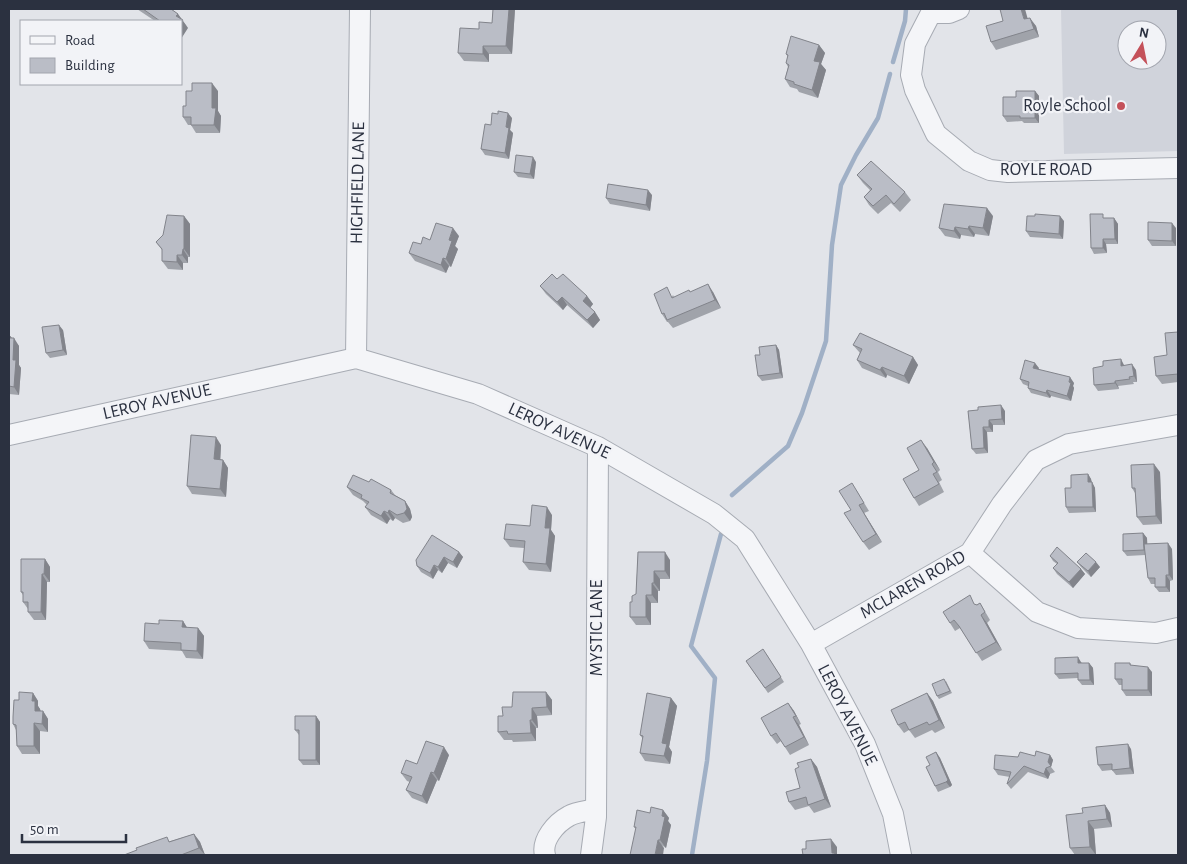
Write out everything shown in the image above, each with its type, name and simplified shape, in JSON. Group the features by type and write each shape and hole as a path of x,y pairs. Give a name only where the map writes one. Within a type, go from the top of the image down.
{"street":[{"name":"HIGHFIELD LANE","path":"356,358 360,9"},
{"name":"ROYLE ROAD","path":"959,9 949,13 931,11 915,44 911,75 936,134 969,161 990,170 1008,172 1178,168"},
{"name":"LEROY AVENUE","path":"9,435 356,358 478,394 598,446 714,514 745,539 811,644 865,744 893,814 901,855"},
{"name":"MCLAREN ROAD","path":"811,644 970,553 1002,504 1036,460 1069,444 1178,425"},
{"name":"MYSTIC LANE","path":"591,855 596,809 598,446"},
{"path":"970,553 1037,612 1078,628 1156,633 1178,628"},
{"path":"545,855 544,850 548,835 557,826 569,816 596,809"}],"shaded area":[{"name":"Royle School","path":"1061,9 1178,9 1178,151 1064,154"}],"building":[{"path":"143,9 171,9 178,14 176,16 183,20 182,22 159,20"},
{"path":"493,9 509,9 506,46 483,46 483,54 458,53 460,28 479,29 479,22 492,23"},
{"path":"1000,9 1021,9 1024,19 1030,18 1034,29 991,42 986,26 1003,21"},
{"path":"791,36 819,45 814,61 820,62 812,90 785,79 789,65 786,63 788,55 786,54"},
{"path":"192,83 212,83 212,108 216,108 214,125 191,125 191,117 183,117 183,106 186,106 186,91 192,91"},
{"path":"1016,91 1035,91 1035,118 1003,116 1003,97 1016,97"},
{"path":"498,111 508,113 506,127 509,128 505,153 481,149 485,124 491,125 492,113 498,114"},
{"path":"516,155 533,157 530,174 514,172"},
{"path":"871,161 905,192 894,204 886,195 873,206 864,197 872,189 857,175"},
{"path":"608,184 648,190 646,205 606,198"},
{"path":"944,204 987,208 983,228 969,226 968,229 955,227 954,231 939,228"},
{"path":"1035,214 1060,216 1059,234 1026,231 1027,216 1035,216"},
{"path":"1090,214 1103,214 1103,218 1114,218 1115,239 1103,239 1103,248 1091,248"},
{"path":"167,215 184,216 184,249 182,255 177,255 177,262 162,261 162,249 156,242 163,235"},
{"path":"1148,222 1172,223 1172,241 1148,240"},
{"path":"436,223 453,228 449,240 452,241 446,259 443,258 441,265 409,253 413,242 421,244 423,237 430,240"},
{"path":"552,274 557,279 563,274 587,296 583,301 595,312 587,320 562,297 557,302 540,286"},
{"path":"708,284 715,300 667,320 664,313 662,314 654,294 667,287 672,298"},
{"path":"59,325 63,350 46,353 42,327"},
{"path":"1178,332 1178,374 1156,376 1154,357 1167,355 1165,333"},
{"path":"860,333 913,357 904,376 882,367 880,370 857,360 862,349 853,345"},
{"path":"9,336 14,338 13,360 16,360 14,387 9,386"},
{"path":"776,345 780,373 758,376 755,355 760,355 759,347"},
{"path":"1121,359 1121,366 1132,364 1134,376 1129,377 1130,379 1115,381 1115,383 1094,385 1093,368 1103,366 1103,361"},
{"path":"1025,360 1035,363 1033,368 1070,377 1069,382 1071,383 1067,396 1047,390 1046,393 1028,388 1029,382 1020,379"},
{"path":"1001,405 1002,419 989,420 989,427 983,427 984,448 972,449 968,411 978,410 978,407"},
{"path":"191,435 216,437 214,459 223,460 220,489 187,486"},
{"path":"921,440 934,462 932,464 937,472 933,474 939,484 914,498 903,479 919,470 907,448"},
{"path":"1154,464 1156,516 1137,517 1135,488 1132,488 1131,465"},
{"path":"1088,474 1088,482 1092,482 1093,507 1066,507 1065,488 1071,488 1071,475"},
{"path":"353,475 369,482 371,479 391,490 390,493 405,501 407,509 404,513 397,515 389,510 388,513 384,511 381,516 365,507 369,502 361,498 362,495 347,487"},
{"path":"852,483 864,503 859,505 876,534 863,542 844,513 851,510 839,491"},
{"path":"532,505 547,507 545,528 550,528 546,564 523,562 525,541 504,539 506,524 530,526"},
{"path":"1143,533 1144,550 1123,551 1123,534"},
{"path":"432,535 459,552 453,562 444,557 438,567 434,565 430,573 417,566 416,560"},
{"path":"1168,543 1169,575 1166,575 1166,587 1155,587 1155,578 1148,578 1144,544"},
{"path":"1057,547 1081,569 1069,582 1053,568 1058,563 1050,556"},
{"path":"638,552 665,552 665,571 654,571 652,595 646,595 646,617 630,617 630,602 632,602 632,596 636,594"},
{"path":"1086,553 1096,562 1088,571 1077,562"},
{"path":"21,559 45,559 44,574 42,574 41,612 28,612 28,602 23,602 23,592 21,592"},
{"path":"970,595 974,604 980,603 985,612 981,615 996,642 976,653 959,626 954,620 950,623 943,612"},
{"path":"159,620 183,621 182,627 198,628 197,651 181,650 181,643 144,641 145,623 159,624"},
{"path":"763,649 781,677 765,688 746,661"},
{"path":"1078,657 1078,663 1089,663 1090,680 1078,680 1078,673 1055,674 1055,658"},
{"path":"1115,663 1130,663 1130,665 1148,667 1148,690 1122,690 1122,679 1115,679"},
{"path":"944,679 950,691 937,696 932,684"},
{"path":"19,692 33,693 32,701 35,701 35,711 43,711 42,724 34,723 34,746 17,746 16,725 13,724 13,717 14,700 19,700"},
{"path":"513,692 546,692 547,707 532,708 532,720 530,720 531,733 508,734 507,731 498,732 498,716 503,716 502,707 512,707"},
{"path":"647,693 671,698 662,743 667,744 664,756 640,753 643,736 640,735"},
{"path":"927,693 939,720 929,725 927,722 909,730 905,722 898,725 891,710"},
{"path":"788,703 796,716 793,717 804,737 785,747 776,733 771,736 761,718"},
{"path":"295,716 316,716 316,760 299,760 299,730 295,730"},
{"path":"426,741 444,747 434,773 431,772 422,796 406,790 412,777 401,773 406,760 417,764"},
{"path":"1128,744 1130,768 1112,770 1112,764 1098,765 1096,747"},
{"path":"1036,751 1050,755 1048,762 1051,766 1046,768 1044,774 1024,766 1007,784 1011,772 994,769 995,755 1018,757 1020,752 1035,756"},
{"path":"936,752 948,780 935,786 926,767 930,765 926,757"},
{"path":"811,759 825,799 808,805 806,797 789,802 786,792 800,788 795,769 799,767 797,763"},
{"path":"1105,805 1107,819 1088,821 1090,847 1070,848 1066,815 1083,813 1082,808"},
{"path":"651,807 663,810 662,816 665,817 655,855 630,855 636,827 634,827 637,810 650,813"},
{"path":"194,834 199,848 181,855 124,855 137,850 136,848 167,837 169,842"},
{"path":"831,839 832,853 835,855 803,855 802,849 806,849 806,841"}],"waterway":[{"path":"893,62 905,21 906,9"},
{"path":"732,495 788,446 802,413 826,341 832,245 841,185 878,118 890,74"},
{"path":"692,855 707,761 715,678 691,646 721,534"}],"place":[{"name":"Royle School","path":"1121,106"}]}
